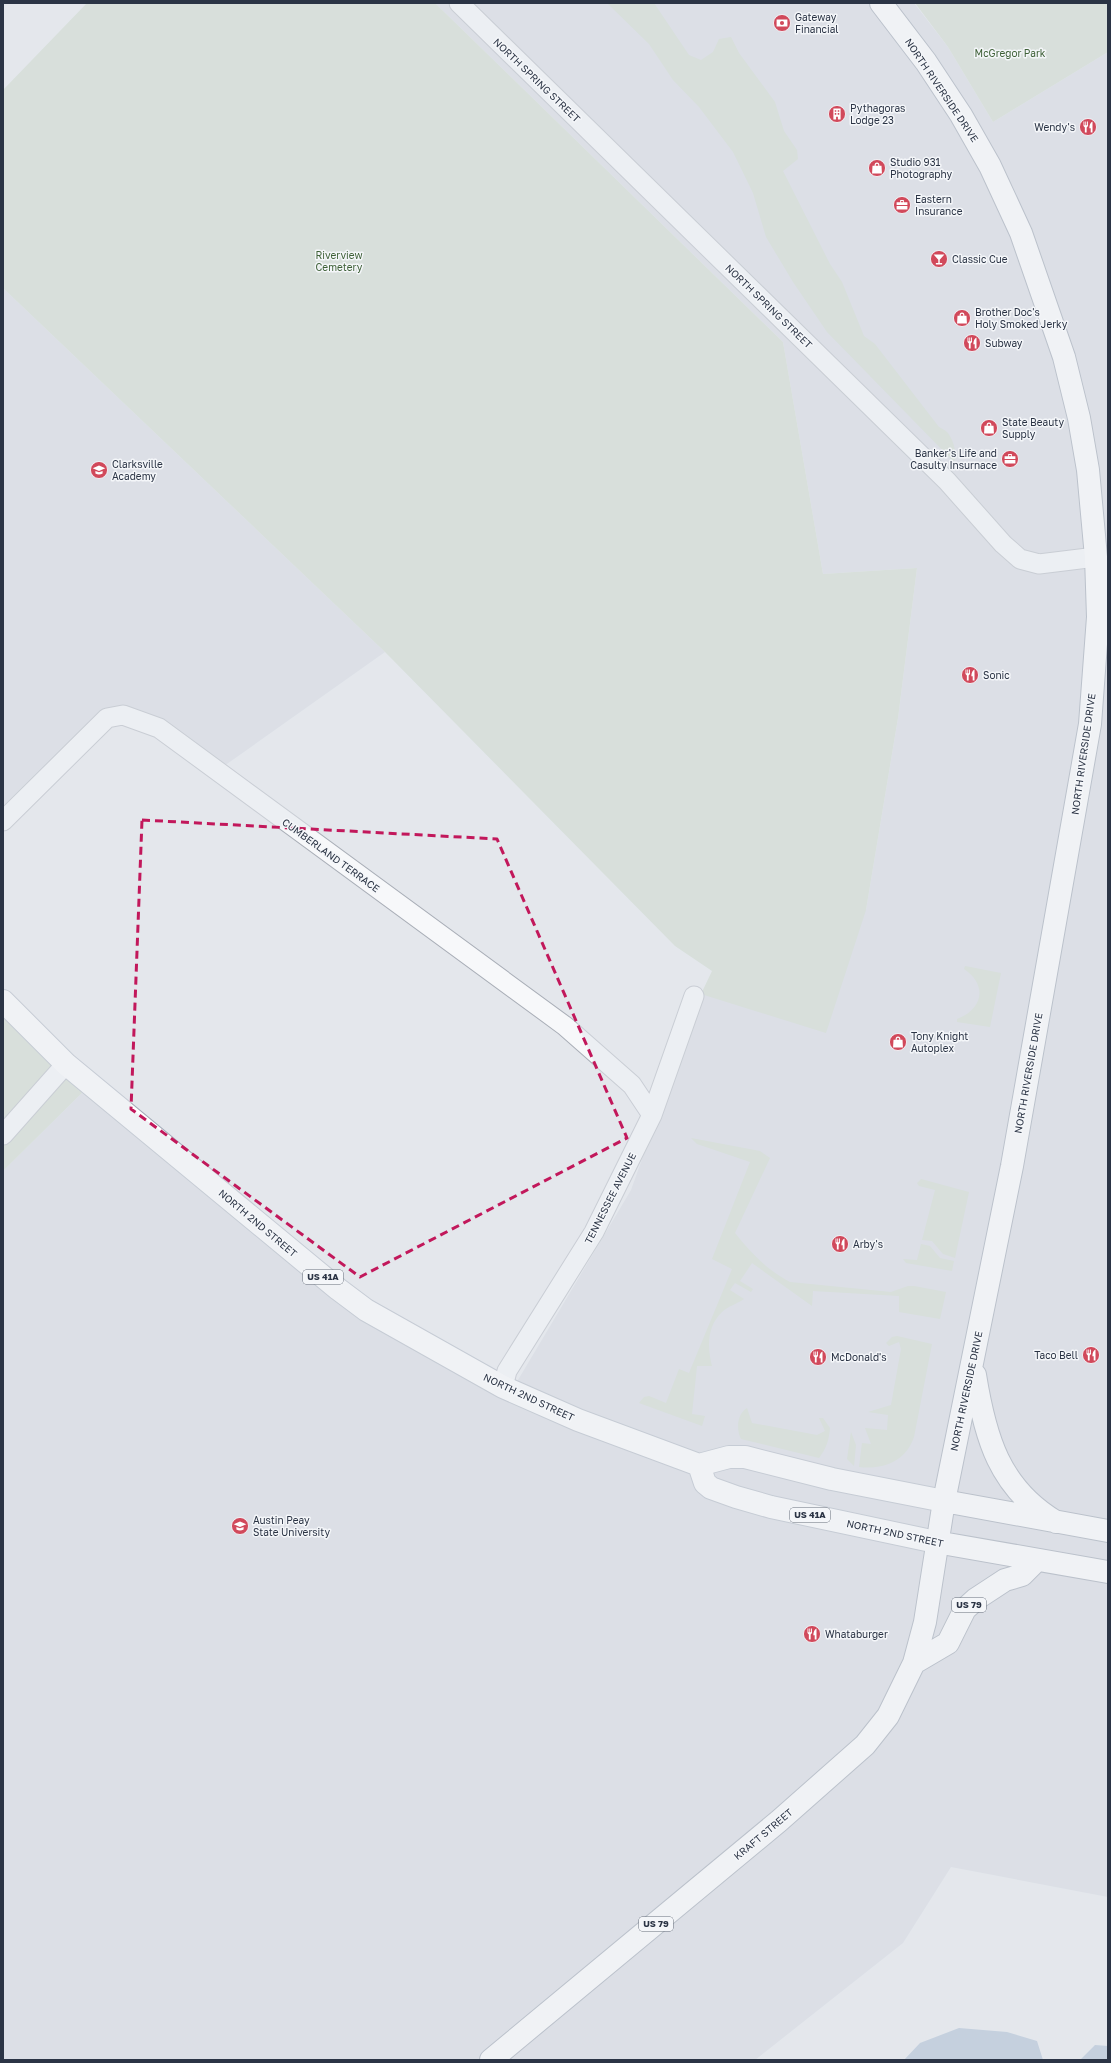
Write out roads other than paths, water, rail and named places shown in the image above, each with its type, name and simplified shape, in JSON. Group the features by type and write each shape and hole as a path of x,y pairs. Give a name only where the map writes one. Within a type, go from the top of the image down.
{"main road":[{"name":"NORTH RIVERSIDE DRIVE","path":"881,3 926,62 961,115 990,166 1021,233 1061,347 1079,418 1088,470 1096,557 1098,617 1090,724 1012,1166 936,1542"},
{"name":"NORTH 2ND STREET","path":"3,1001 66,1064 366,1310 502,1387 578,1420 699,1465 705,1483 711,1488 736,1497 778,1508 936,1542 1108,1572"},
{"path":"972,1362 980,1411 998,1463 1021,1496 1038,1511 1056,1522"},
{"path":"699,1465 729,1456 745,1457 832,1479 1108,1531"},
{"name":"KRAFT STREET","path":"491,2060 779,1821 864,1745 888,1716 914,1663 925,1622 936,1542"},
{"name":"US 79","path":"914,1663 948,1644 965,1609 976,1599 1005,1580 1022,1575 1037,1560"}],"street":[{"name":"NORTH SPRING STREET","path":"459,3 947,480 1003,544 1020,559 1039,564 1096,557"},
{"name":"CUMBERLAND TERRACE","path":"3,822 107,718 123,715 159,728 565,1026 632,1085 652,1115"},
{"name":"TENNESSEE AVENUE","path":"502,1387 507,1371 594,1232 652,1115 694,996"},
{"path":"3,1135 66,1064"}],"water":[{"path":"959,2028 1007,2032 1037,2041 1043,2060 904,2060 920,2043"},
{"path":"1095,2045 1108,2046 1108,2060 1080,2060"}],"place":[{"name":"Gateway Financial","path":"782,23"},
{"name":"Pythagoras Lodge 23","path":"837,114"},
{"name":"Wendy's","path":"1088,127"},
{"name":"Studio 931 Photography","path":"877,168"},
{"name":"Eastern Insurance","path":"902,205"},
{"name":"Classic Cue","path":"939,259"},
{"name":"Brother Doc's Holy Smoked Jerky","path":"962,318"},
{"name":"Subway","path":"972,343"},
{"name":"State Beauty Supply","path":"989,428"},
{"name":"Banker's Life and Casulty Insurnace","path":"1010,459"},
{"name":"Clarksville Academy","path":"99,470"},
{"name":"Sonic","path":"970,675"},
{"name":"Tony Knight Autoplex","path":"898,1042"},
{"name":"Arby's","path":"840,1244"},
{"name":"Taco Bell","path":"1091,1355"},
{"name":"McDonald's","path":"818,1357"},
{"name":"Austin Peay State University","path":"240,1526"},
{"name":"Whataburger","path":"812,1634"}],"park label":[{"name":"McGregor Park","path":"1010,53"},
{"name":"Riverview Cemetery","path":"339,260"}]}
